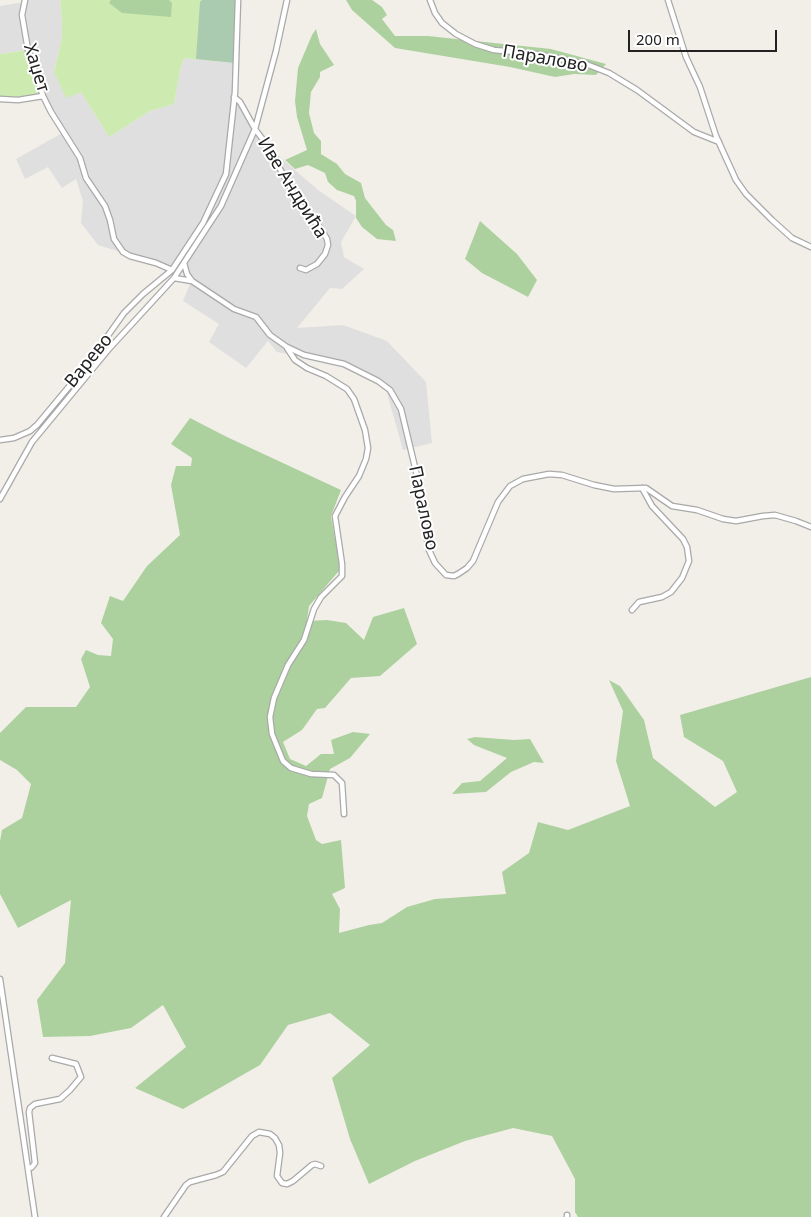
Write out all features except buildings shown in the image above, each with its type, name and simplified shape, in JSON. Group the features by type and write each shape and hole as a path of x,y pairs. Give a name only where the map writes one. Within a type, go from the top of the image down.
{"street":[{"name":"Хаџет","path":"25,0 22,15 28,50 43,96 80,158 86,178 105,206 114,239 123,252 130,256 156,263 172,270"},
{"name":"Иве Андрића","path":"172,270 203,223 226,174 234,97 238,0"},
{"path":"0,499 32,442 108,350 174,278 221,206 255,130 276,51 287,0"},
{"name":"Паралово","path":"430,0 434,13 442,23 456,34 475,44 494,50 536,54 586,64 609,73 638,90 694,132 719,142"},
{"path":"668,0 679,36 732,173 746,194 792,238 811,247"},
{"path":"0,99 18,100 43,96"},
{"name":"Иве Андрића","path":"234,97 247,112 255,130 273,153 300,205 327,239 328,245 325,254 317,264 306,270 300,268"},
{"path":"184,263 187,274 192,281"},
{"name":"Варево","path":"0,440 14,438 30,431 37,425 87,365 124,313 172,270"},
{"name":"Паралово","path":"174,278 192,281 234,309 254,315 270,335 287,347 304,355 344,364 378,381 394,395 401,409 420,488 421,506 429,550 439,568 446,575 454,576 470,564 476,556 498,502 505,491 516,482 536,476 556,474 606,488 642,488"},
{"path":"287,347 295,360 347,389 354,399 365,430 368,448 359,476 335,516 342,576 322,597 314,609 310,618 309,629 288,665 274,698 270,717 272,734 283,761 291,768 311,774 334,775 342,783 344,814"},
{"path":"37,425 42,431"},
{"path":"642,488 650,490 660,500 672,506 697,510 723,519 736,521 763,516 775,516 811,527"},
{"path":"632,610 639,602 662,597 672,592 682,578 689,561 687,546 683,539 652,506 642,488"},
{"path":"0,980 35,1217"},
{"path":"28,1169 35,1163 30,1108 35,1104 60,1099 81,1077 76,1064 52,1058"},
{"path":"164,1217 186,1185 223,1172 252,1136 260,1132 270,1134 279,1145 280,1153 277,1176 282,1183 287,1184 293,1181 312,1165 321,1166"}],"shaded area":[{"path":"25,0 60,0 62,38 54,72 81,92 109,137 150,111 174,104 184,58 235,63 234,97 265,144 318,190 356,216 341,242 344,257 364,269 342,289 330,288 297,328 343,325 387,341 426,382 432,443 403,450 385,386 344,364 277,352 268,341 246,368 209,342 219,324 183,301 192,279 180,271 98,245 81,223 83,201 76,179 62,188 48,167 25,179 16,159 64,132 51,112 28,50 0,54 0,6 25,2"}],"green space":[{"path":"60,0 238,0 235,63 184,58 174,104 150,111 109,137 81,92 66,98 54,72 62,38"},
{"path":"111,0 169,0 172,3 171,17 122,13 109,3"},
{"path":"202,0 238,0 235,63 196,59 200,2"},
{"path":"346,0 372,0 382,7 387,15 382,19 395,36 428,36 551,49 606,64 596,75 574,74 555,77 510,67 395,48 352,10"},
{"path":"316,29 320,44 334,65 320,72 320,77 311,92 309,113 314,133 321,141 321,154 337,164 345,174 361,183 365,198 386,225 393,230 396,241 377,239 362,227 356,218 356,201 354,196 337,190 328,182 325,173 308,165 295,169 285,160 307,150 297,117 295,101 298,68"},
{"path":"28,50 43,96 18,100 0,99 0,54"},
{"path":"480,221 517,254 537,280 528,297 482,273 465,259"},
{"path":"190,418 341,490 331,516 335,539 344,565 309,606 307,621 327,620 346,623 364,640 373,617 404,608 417,644 380,676 351,678 325,708 317,709 302,730 283,742 290,759 306,766 321,754 334,754 331,740 353,732 370,734 350,758 330,769 322,798 309,804 307,816 316,840 322,844 341,840 345,888 332,894 340,909 339,933 382,923 407,907 435,899 506,894 502,872 529,853 538,822 568,830 630,806 616,761 623,711 609,680 620,686 644,720 653,758 715,807 737,792 723,761 684,737 680,715 811,677 811,1217 578,1217 575,1212 575,1179 552,1136 513,1128 465,1141 415,1161 369,1184 350,1139 332,1078 370,1045 330,1013 288,1025 260,1065 183,1109 135,1088 186,1047 163,1005 131,1028 90,1036 43,1037 37,1000 65,963 71,900 18,928 0,894 0,841 2,830 22,818 31,784 17,770 0,760 0,733 26,707 76,707 90,687 81,659 86,650 98,655 111,656 113,639 101,623 110,596 123,601 147,566 180,535 171,485 176,466 191,466 192,458 171,444"},
{"path":"475,737 514,740 530,739 544,763 534,762 511,772 486,792 452,794 462,783 480,781 507,758 474,745 467,739"}]}
